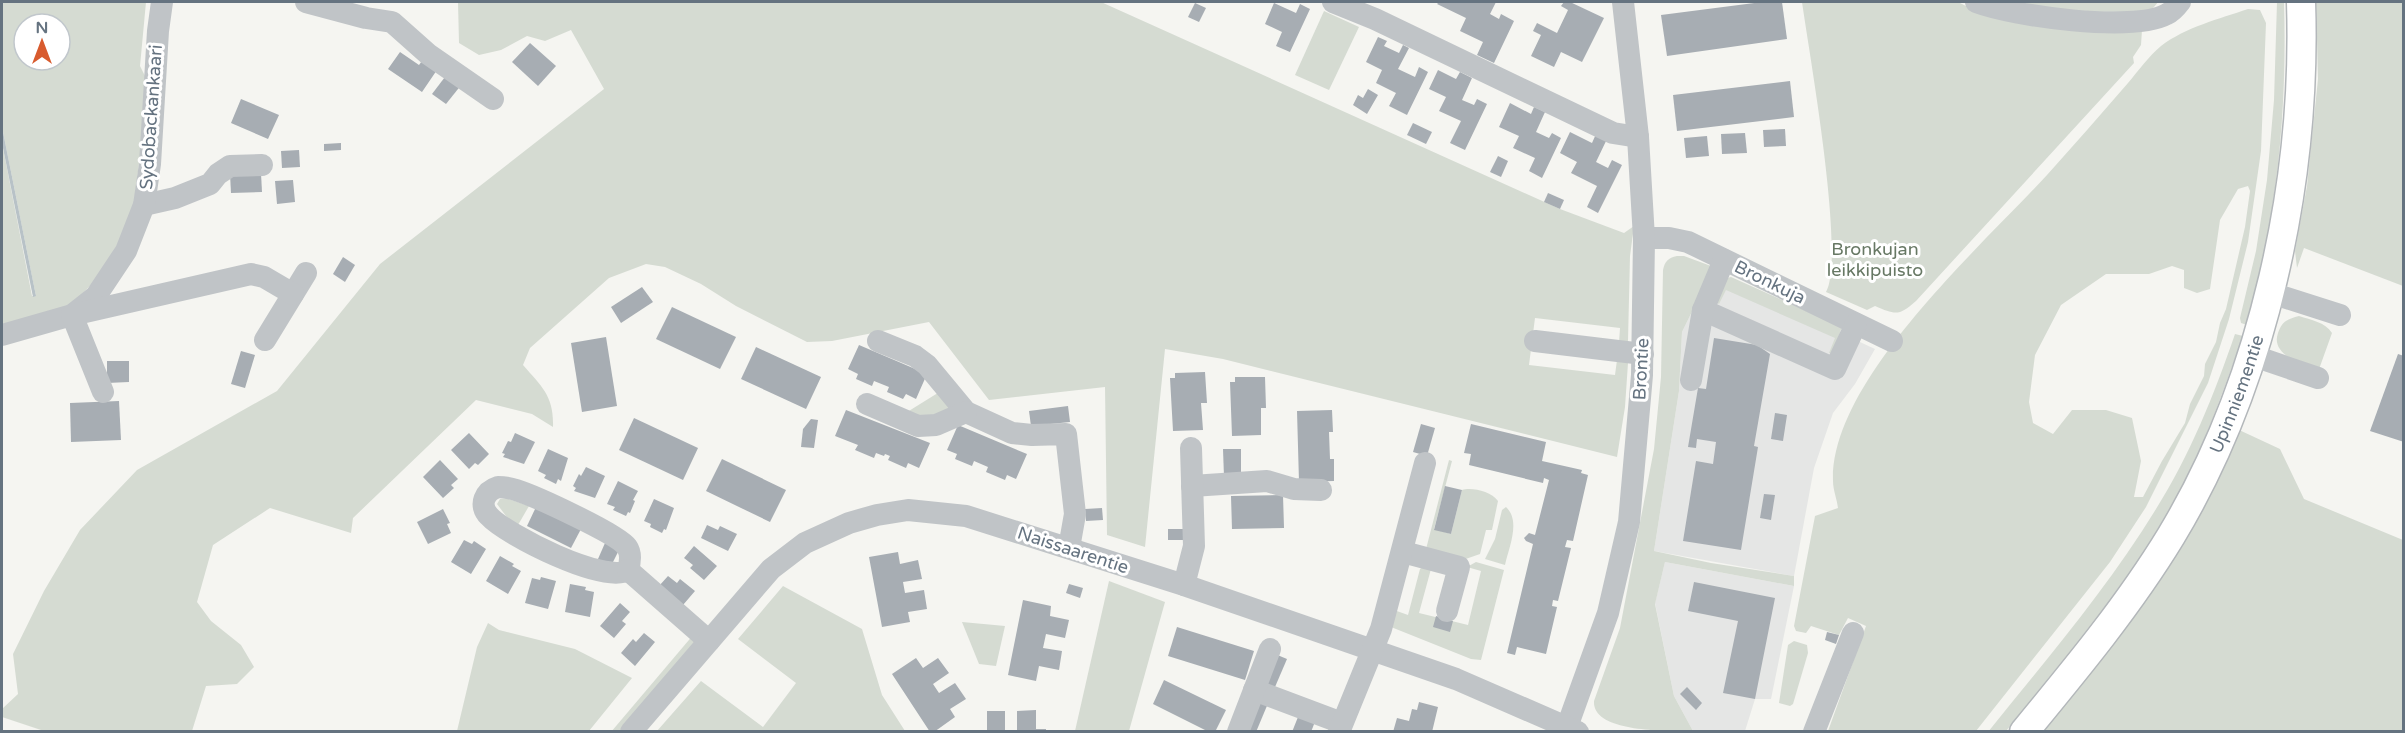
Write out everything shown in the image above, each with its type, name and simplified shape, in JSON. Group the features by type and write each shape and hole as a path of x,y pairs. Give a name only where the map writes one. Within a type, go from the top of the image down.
{"main road":[{"name":"Upinniementie","path":"2024,732 2123,606 2170,537 2198,487 2223,433 2251,355 2287,215 2297,144 2301,2"}],"street":[{"name":"Sydobackankaari","path":"2,335 72,315 96,297 126,251 144,205 150,164 158,31 162,2"},
{"path":"306,2 366,18 392,22 428,54 493,99"},
{"name":"Brontie","path":"1573,729 1608,613 1629,522 1642,354 1644,237 1638,137 1623,2"},
{"path":"1976,2 2013,13 2052,19 2133,22 2151,20 2168,14 2180,2"},
{"path":"1343,4 1613,133 1638,137"},
{"path":"144,205 175,198 210,184 230,165 262,165"},
{"name":"Bronkuja","path":"1644,237 1679,240 1892,341"},
{"path":"1691,380 1703,310 1724,260"},
{"path":"265,340 306,273"},
{"path":"104,392 72,315 251,274 264,277 293,294"},
{"path":"2268,292 2340,315"},
{"path":"1703,310 1835,369 1856,324"},
{"path":"1536,340 1642,354"},
{"path":"878,342 915,356 927,365 966,412 1012,433 1066,434 1075,514 1069,548"},
{"path":"2251,355 2318,378"},
{"path":"867,405 918,426 936,425 966,412"},
{"path":"1184,585 1194,546 1191,448"},
{"path":"1254,690 1340,727 1381,629 1425,464"},
{"path":"1192,486 1267,481 1294,489 1321,490"},
{"path":"498,487 516,490 602,530 621,541 628,549 630,555 628,570 617,574 568,562 550,554 507,530 488,515 484,509 485,497 488,492 498,487"},
{"name":"Naissaarentie","path":"632,732 771,569 789,554 806,543 849,523 908,510 966,516 1184,585 1456,679 1573,729"},
{"path":"1403,552 1459,567 1447,611"},
{"path":"628,570 709,641"},
{"path":"1814,732 1853,633"},
{"path":"1238,732 1270,649"}],"shaded area":[{"path":"2,127 36,296 33,297 2,143"},
{"path":"1711,273 1875,349 1855,384 1833,413 1814,468 1794,576 1654,551 1679,391 1682,332"},
{"path":"1665,562 1794,586 1771,699 1755,699 1745,731 1693,731 1674,696 1655,603"}],"green space":[{"path":"2,2 146,2 140,66 149,84 133,211 106,269 68,309 2,330 2,143 32,296 36,296 2,127"},
{"path":"458,2 1101,2 1560,209 1624,233 1634,226 1630,256 1628,341 1619,343 1620,328 1535,318 1529,365 1615,375 1617,360 1628,363 1625,407 1617,457 1223,359 1165,349 1145,547 1107,535 1105,387 989,400 929,322 832,341 807,342 736,306 701,284 665,267 646,264 609,278 530,348 523,365 546,393 553,416 553,427 532,414 476,400 353,518 351,533 270,508 213,545 197,602 211,621 241,645 254,667 237,684 206,686 192,731 44,731 2,717 2,709 18,694 13,654 44,591 80,530 137,470 277,391 380,264 604,89 571,30 545,41 527,36 501,50 479,55 459,43"},
{"name":"Bronkujan leikkipuisto","path":"1802,2 1958,2 1968,7 2142,30 2141,45 2133,57 2134,63 1916,301 1901,312 1888,311 1875,306 1867,310 1826,292 1831,272 1832,239 1829,198"},
{"path":"1996,2 2158,2 2148,11 2133,14 2095,14"},
{"path":"2277,2 2284,2 2285,28 2279,157 2267,237 2247,325 2241,323 2240,318 2256,251 2267,180 2274,100"},
{"path":"2316,2 2403,2 2403,286 2304,248 2297,268 2295,251 2307,186 2318,79"},
{"path":"2248,9 2260,10 2266,23 2261,151 2248,242 2229,319 2208,383 2146,507 2110,562 1976,731 1828,731 1866,626 1848,618 1839,635 1811,626 1806,633 1796,631 1794,626 1815,516 1838,508 1833,481 1839,442 1856,401 1882,359 1914,317 2047,175 2152,54 2181,34","holes":["2248,186 2250,191 2245,227 2226,309 2216,342 2205,364 2204,376 2190,404 2185,423 2143,497 2134,497 2141,461 2132,418 2106,410 2072,410 2053,434 2033,423 2029,402 2035,355 2061,305 2106,274 2149,274 2172,266 2184,270 2184,288 2197,293 2210,289 2220,220 2238,189"]},
{"path":"1324,11 1359,27 1329,90 1295,75"},
{"path":"1684,256 1711,266 1711,273 1682,332 1679,391 1654,551 1794,576 1794,586 1665,562 1655,604 1674,696 1693,731 1650,730 1618,725 1605,719 1597,711 1594,701 1620,628 1654,449 1661,377 1663,270 1667,260"},
{"path":"1731,277 1842,327 1832,353 1829,353 1835,338 1726,290 1719,304 1716,302 1723,279"},
{"path":"2299,316 2322,324 2332,333 2318,372 2289,358 2279,347 2277,341 2281,326"},
{"path":"2235,334 2243,336 2209,428 2179,494 2150,545 2091,627 2006,731 1988,732 2097,596 2156,509 2180,467 2200,424"},
{"path":"941,391 958,412 935,421 904,414"},
{"path":"2237,429 2280,449 2304,499 2403,540 2403,731 2041,732"},
{"path":"1449,460 1452,461 1434,529 1451,534 1462,490 1481,491 1498,501 1492,530 1486,530 1480,554 1457,562 1425,553"},
{"path":"506,498 529,506 518,525 509,520 497,504 500,499"},
{"path":"1506,507 1513,519 1513,527 1505,565 1485,559 1495,539 1502,510"},
{"path":"1476,562 1504,570 1481,660 1471,659 1391,627 1394,610 1408,615 1420,569 1424,566 1431,569 1419,613 1468,625 1481,571 1467,567"},
{"path":"1109,581 1165,602 1129,731 1075,731"},
{"path":"783,586 862,629 882,695 905,731 657,731 701,681 763,727 796,683 738,639"},
{"path":"962,622 1005,626 996,666 979,664"},
{"path":"488,623 499,630 575,649 632,678 589,731 457,731 477,647"},
{"path":"694,634 701,640 623,731 611,732"},
{"path":"1794,641 1807,645 1808,653 1793,704 1790,706 1779,703 1788,645"}],"building":[{"path":"1439,2 1496,2 1490,14 1499,19 1501,14 1514,21 1494,63 1477,55 1483,42 1460,31 1466,18 1437,4"},
{"path":"1564,2 1570,2 1604,18 1582,62 1561,52 1554,67 1531,56 1541,35 1533,31 1537,23 1557,33 1568,10 1561,6"},
{"path":"1762,2 1782,2 1787,39 1667,56 1661,15"},
{"path":"1195,3 1206,8 1199,22 1188,17"},
{"path":"1274,3 1296,13 1300,4 1310,9 1290,52 1276,46 1282,32 1265,24"},
{"path":"1378,37 1387,41 1384,46 1399,53 1403,45 1409,48 1398,69 1415,77 1419,67 1428,72 1407,115 1389,106 1396,93 1376,83 1382,70 1366,62"},
{"path":"530,43 556,66 538,86 512,62"},
{"path":"400,52 419,65 425,57 439,67 422,92 388,69"},
{"path":"1438,70 1456,79 1460,72 1472,78 1462,100 1474,105 1477,99 1487,104 1465,150 1450,143 1461,121 1439,111 1446,97 1429,89"},
{"path":"448,73 462,84 446,104 432,94"},
{"path":"1790,81 1794,117 1677,131 1673,95"},
{"path":"1368,89 1378,95 1367,114 1353,105 1358,95 1363,98"},
{"path":"241,99 279,115 268,139 231,123"},
{"path":"1510,103 1531,114 1534,107 1545,112 1536,132 1549,138 1552,133 1561,138 1542,178 1529,171 1535,158 1513,148 1519,136 1499,127"},
{"path":"1413,123 1432,132 1426,144 1407,135"},
{"path":"1785,129 1786,146 1764,147 1763,130"},
{"path":"1570,132 1592,143 1596,134 1607,139 1596,162 1608,168 1612,160 1622,165 1598,213 1587,207 1597,186 1571,173 1577,162 1560,153"},
{"path":"1745,133 1747,153 1722,154 1721,134"},
{"path":"1707,136 1709,156 1686,158 1684,138"},
{"path":"341,143 341,150 324,151 324,144"},
{"path":"299,150 300,167 282,168 281,151"},
{"path":"1498,156 1508,161 1501,177 1490,172"},
{"path":"261,173 262,192 231,193 230,174"},
{"path":"293,180 295,202 277,204 275,181"},
{"path":"1548,193 1564,200 1560,209 1544,202"},
{"path":"343,257 355,265 345,282 333,274"},
{"path":"642,287 653,302 621,323 611,307"},
{"path":"672,307 736,337 720,369 656,339"},
{"path":"606,337 617,406 582,412 571,343"},
{"path":"1714,338 1757,345 1770,354 1754,446 1758,447 1741,550 1683,541 1696,461 1713,464 1716,442 1697,439 1696,448 1688,447 1698,388 1706,389"},
{"path":"859,345 927,374 916,399 906,394 903,399 887,392 889,387 874,381 872,386 856,379 858,374 848,369"},
{"path":"756,347 821,377 806,409 741,379"},
{"path":"241,351 255,355 245,388 231,384"},
{"path":"2398,354 2404,356 2404,442 2370,431"},
{"path":"107,361 129,361 129,382 107,383"},
{"path":"1205,372 1207,403 1201,403 1203,430 1173,431 1170,378 1175,378 1175,373"},
{"path":"1235,377 1265,377 1266,408 1261,408 1261,435 1232,436 1230,382 1235,382"},
{"path":"119,401 121,440 71,442 70,403"},
{"path":"1068,406 1070,422 1031,426 1029,411"},
{"path":"846,410 930,443 919,468 908,463 906,468 888,460 890,456 885,454 884,456 876,453 874,458 855,450 858,445 835,436"},
{"path":"1332,410 1333,432 1329,432 1330,459 1334,459 1334,481 1299,482 1297,411"},
{"path":"1775,413 1787,415 1783,441 1771,439"},
{"path":"634,418 698,448 683,480 619,450"},
{"path":"811,419 818,420 814,448 801,447 803,429"},
{"path":"1421,424 1435,428 1427,456 1413,452"},
{"path":"1471,424 1546,442 1542,461 1582,470 1581,473 1588,475 1573,541 1567,540 1565,547 1571,548 1558,601 1553,600 1552,606 1557,607 1546,654 1517,647 1515,655 1507,653 1533,544 1524,538 1529,533 1535,535 1549,480 1544,478 1543,483 1469,465 1471,454 1464,453"},
{"path":"958,425 1027,454 1016,479 1007,475 1005,480 986,472 988,467 974,461 972,466 955,459 957,454 947,450"},
{"path":"469,433 489,454 478,465 475,463 469,469 451,450"},
{"path":"515,433 535,442 524,464 503,457 505,454 502,453 508,441 511,442"},
{"path":"548,449 568,458 561,481 558,479 556,484 544,478 546,475 538,471"},
{"path":"1223,449 1241,449 1241,477 1224,477"},
{"path":"722,459 786,490 770,522 706,491"},
{"path":"440,460 458,479 451,485 454,488 443,498 423,477"},
{"path":"586,467 605,476 595,498 574,491 576,488 573,486 579,474 581,476"},
{"path":"618,481 638,491 630,513 628,512 626,516 613,510 615,507 607,504"},
{"path":"1445,486 1462,490 1451,534 1434,530"},
{"path":"1764,494 1775,495 1771,520 1760,518"},
{"path":"1283,495 1284,528 1232,529 1231,496"},
{"path":"654,499 674,508 666,530 664,529 662,533 644,521"},
{"path":"536,507 581,529 571,548 527,526"},
{"path":"1102,508 1103,520 1086,521 1085,509"},
{"path":"443,509 450,523 447,524 451,533 428,544 417,522"},
{"path":"707,525 718,530 720,526 737,534 728,551 701,538"},
{"path":"1168,529 1184,529 1184,540 1168,540"},
{"path":"464,540 472,544 474,541 486,549 471,574 451,562"},
{"path":"605,543 619,550 611,566 598,559"},
{"path":"694,546 717,566 704,580 690,568 693,565 684,558"},
{"path":"898,552 900,564 918,560 922,579 903,582 905,593 924,590 927,609 908,612 910,622 882,627 869,557"},
{"path":"500,556 521,571 508,594 486,581"},
{"path":"668,576 677,583 680,579 695,591 683,605 659,586"},
{"path":"541,577 556,581 548,609 525,603 532,578 540,580"},
{"path":"1694,582 1775,598 1755,699 1723,693 1738,621 1688,611"},
{"path":"570,584 586,587 585,590 594,592 590,617 565,612"},
{"path":"1069,584 1083,588 1080,598 1066,593"},
{"path":"1023,600 1051,606 1050,616 1069,620 1065,638 1046,634 1043,648 1062,651 1059,670 1039,666 1036,681 1008,675"},
{"path":"620,603 630,612 622,621 626,624 614,638 600,626"},
{"path":"1436,616 1453,621 1450,632 1433,627"},
{"path":"1177,627 1254,651 1245,680 1168,656"},
{"path":"1827,632 1839,635 1836,644 1825,640"},
{"path":"644,633 655,642 635,666 621,653 633,639 636,642"},
{"path":"1275,654 1287,659 1272,694 1262,689"},
{"path":"916,658 923,668 938,658 949,673 933,684 939,693 955,683 966,699 950,709 955,717 934,732 930,732 892,674"},
{"path":"1164,680 1226,710 1215,732 1209,732 1153,704"},
{"path":"1687,687 1702,703 1696,710 1680,694"},
{"path":"1258,696 1269,701 1256,732 1243,732"},
{"path":"1419,702 1438,707 1432,732 1393,732 1397,718 1409,721 1412,709 1417,710"},
{"path":"1036,710 1036,729 1046,729 1046,732 1017,732 1017,711"},
{"path":"987,711 1005,711 1005,732 987,732"},
{"path":"1300,712 1316,719 1311,732 1292,732"}]}
